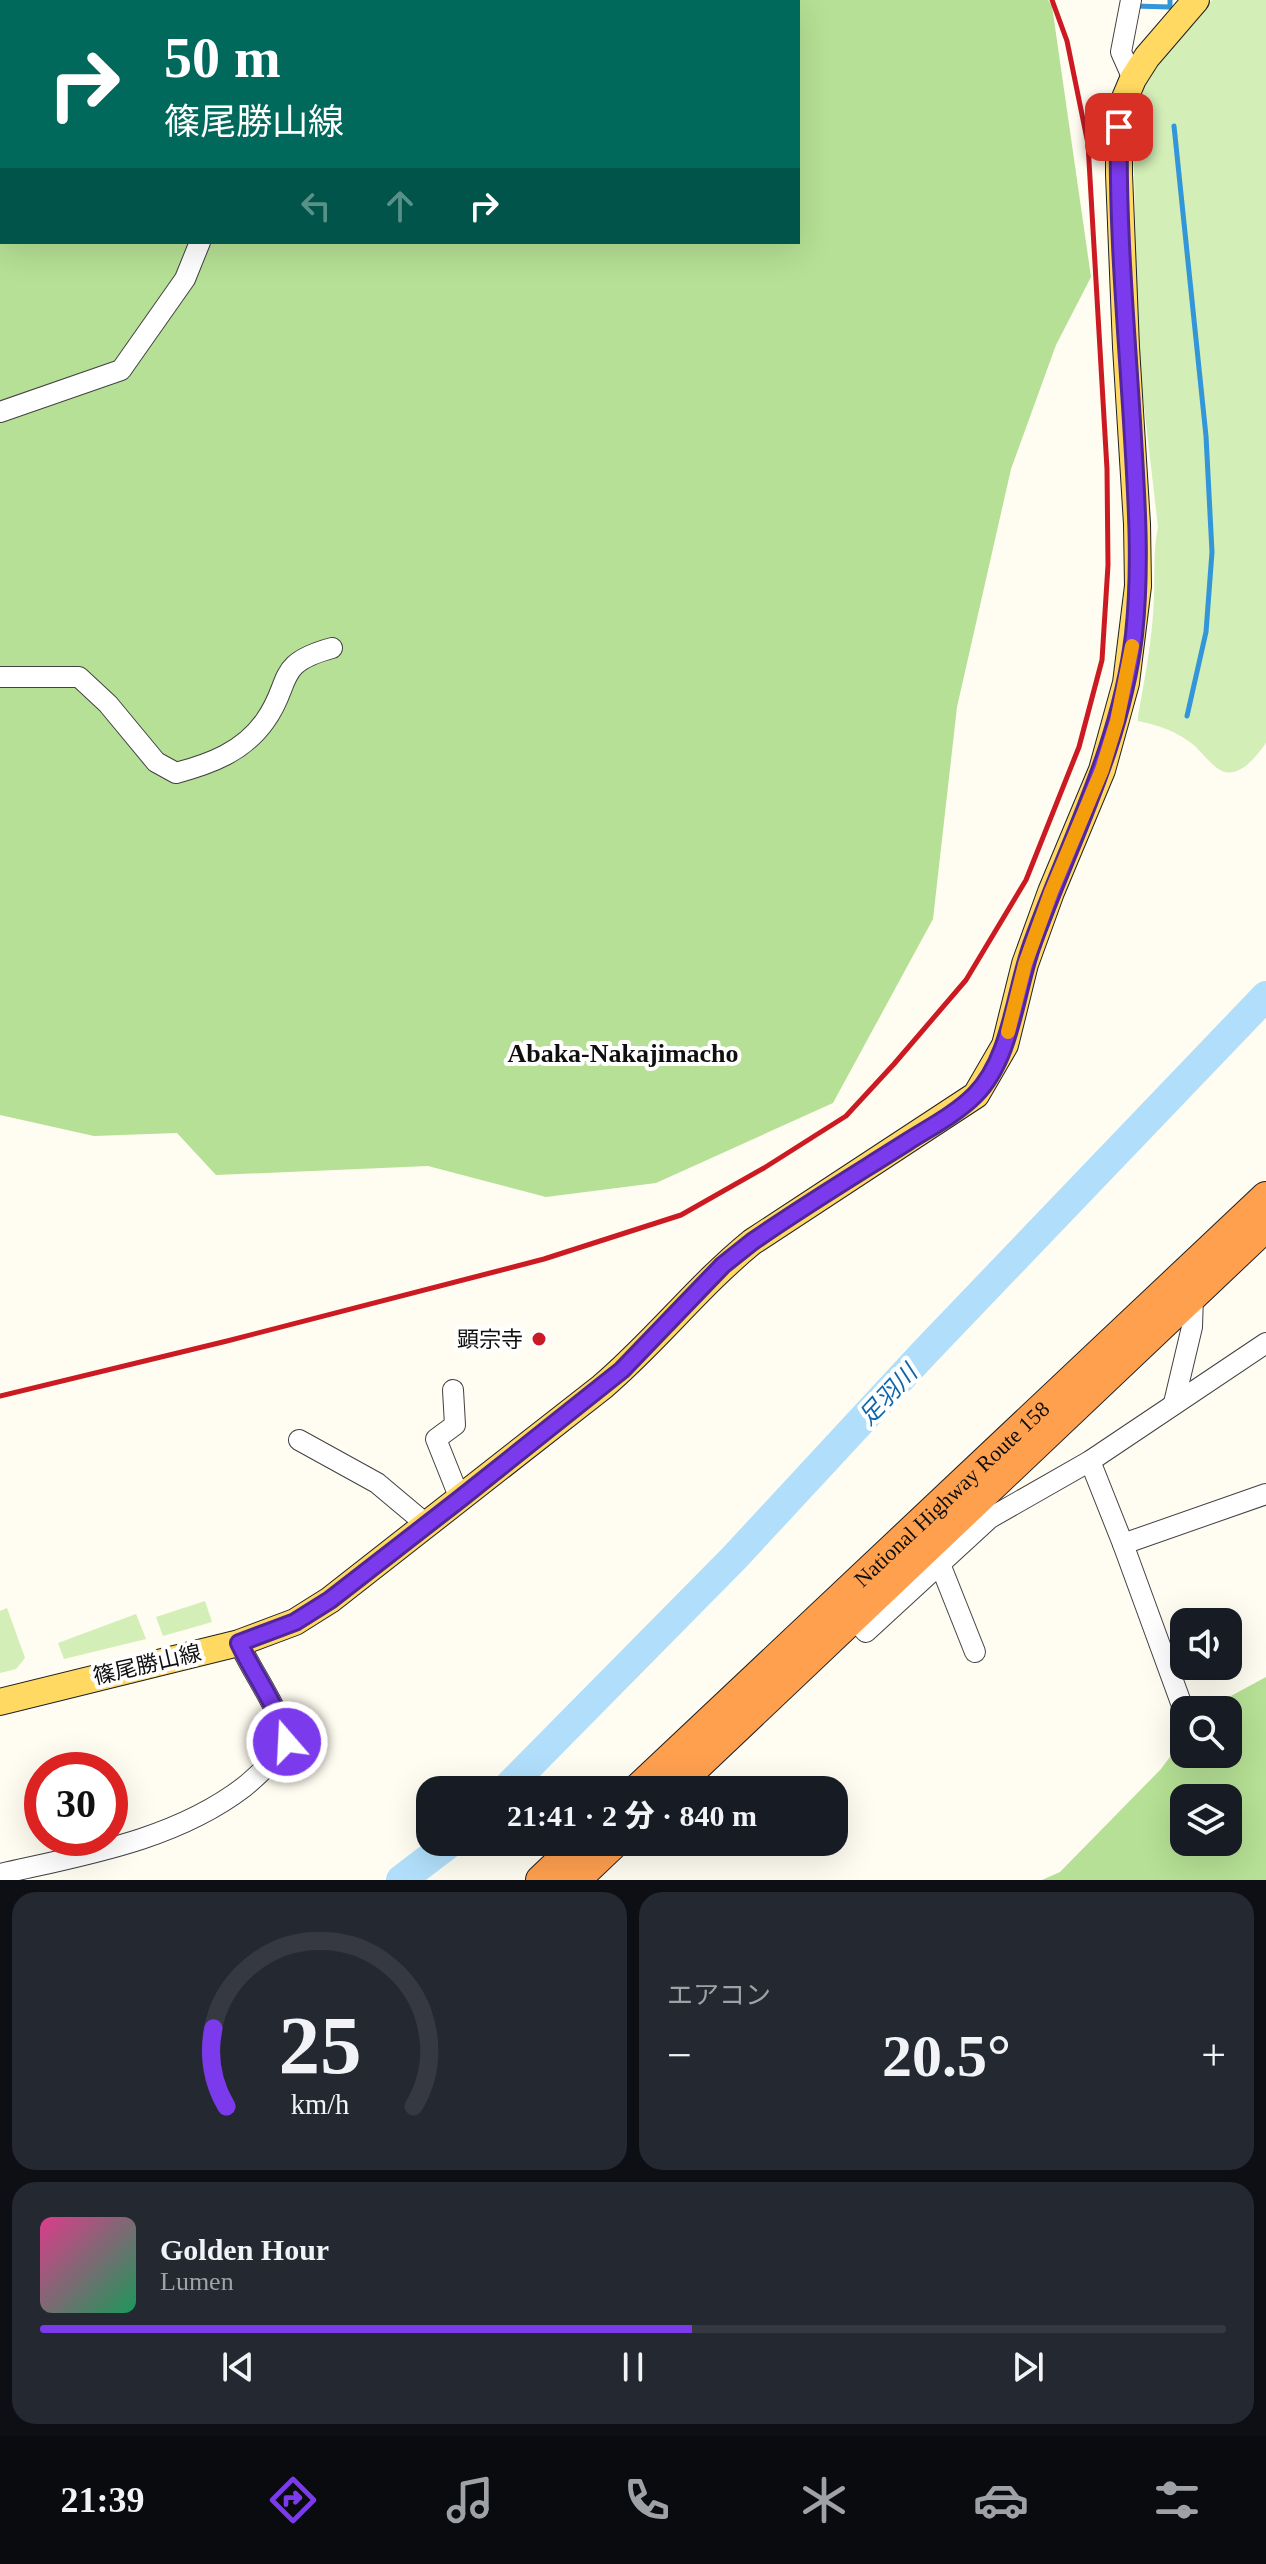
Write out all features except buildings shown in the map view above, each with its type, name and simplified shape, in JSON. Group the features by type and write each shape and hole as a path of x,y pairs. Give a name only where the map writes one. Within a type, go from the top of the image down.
{"highway":[{"name":"National Highway Route 158","path":"685,1776 845,1610 1266,1197"},
{"name":"National Highway Route 158","path":"653,1776 845,1610 1266,1226"},
{"path":"541,1880 566,1856"},
{"path":"575,1880 600,1856"}],"main road":[{"name":"篠尾勝山線","path":"0,1702 239,1643 295,1622 330,1600 622,1370 723,1265 752,1242 976,1095 1005,1045 1025,964 1102,770 1120,708 1133,637 1138,586 1118,160 1122,105 1147,57 1196,0"}],"street":[{"path":"1131,0 1121,52 1133,79"},
{"path":"0,412 121,370 185,279 199,244"},
{"path":"0,677 79,677 108,704 156,762 176,773 231,754 268,718 286,674 308,655 332,648"},
{"path":"1174,1403 1192,1327 1193,1295"},
{"path":"845,1610 866,1632 990,1518 1090,1461 1266,1343"},
{"path":"453,1390 455,1425 436,1439 460,1499"},
{"path":"299,1440 377,1483 427,1525"},
{"path":"1090,1461 1179,1696"},
{"path":"1123,1544 1266,1494"},
{"path":"940,1564 975,1652"},
{"path":"0,1874 117,1847 177,1825 241,1789 276,1757 285,1748 287,1739 274,1704 255,1676 239,1643"}],"green space":[{"path":"800,0 1048,0 1052,6 1091,277 1056,345 1011,469 957,707 933,919 833,1103 656,1183 546,1197 428,1166 216,1175 177,1133 94,1136 0,1115 0,244 800,244"},
{"path":"1212,0 1266,0 1266,743 1245,766 1231,772 1217,768 1182,737 1138,721 1152,626 1158,527 1138,354 1133,122 1142,89 1160,59"},
{"path":"205,1601 212,1622 163,1636 156,1617"},
{"path":"7,1608 25,1658 16,1669 0,1673 0,1611"},
{"path":"136,1614 146,1639 64,1659 58,1643"},
{"path":"1266,1677 1266,1880 1042,1880 1060,1872 1170,1757 1170,1768 1242,1768 1242,1696 1231,1696"}],"waterway":[{"path":"1134,6 1170,7 1170,0"},
{"path":"1174,126 1206,436 1212,552 1206,632 1187,716"},
{"name":"足羽川","path":"519,1776 734,1558 925,1352 1266,996"},
{"name":"足羽川","path":"401,1880 433,1856"}],"railway":[{"path":"0,1396 544,1259 681,1215 764,1168 846,1116 966,980 1026,880 1079,747 1102,660 1108,565 1107,469 1088,144 1067,41 1052,0"}],"slow traffic":[{"path":"1008,1032 1025,964 1102,770 1117,721 1132,646"}],"place":[{"name":"顕宗寺","path":"539,1339"}],"district":[{"name":"Abaka-Nakajimacho","path":"623,1053"}],"route":[{"path":"287,1742 274,1704 255,1676 239,1643 295,1622 330,1600 460,1499 622,1370 723,1265 752,1242 976,1095 1005,1045 1025,964 1102,770 1122,702 1133,637 1138,586 1137,524 1126,347 1119,127"}]}
